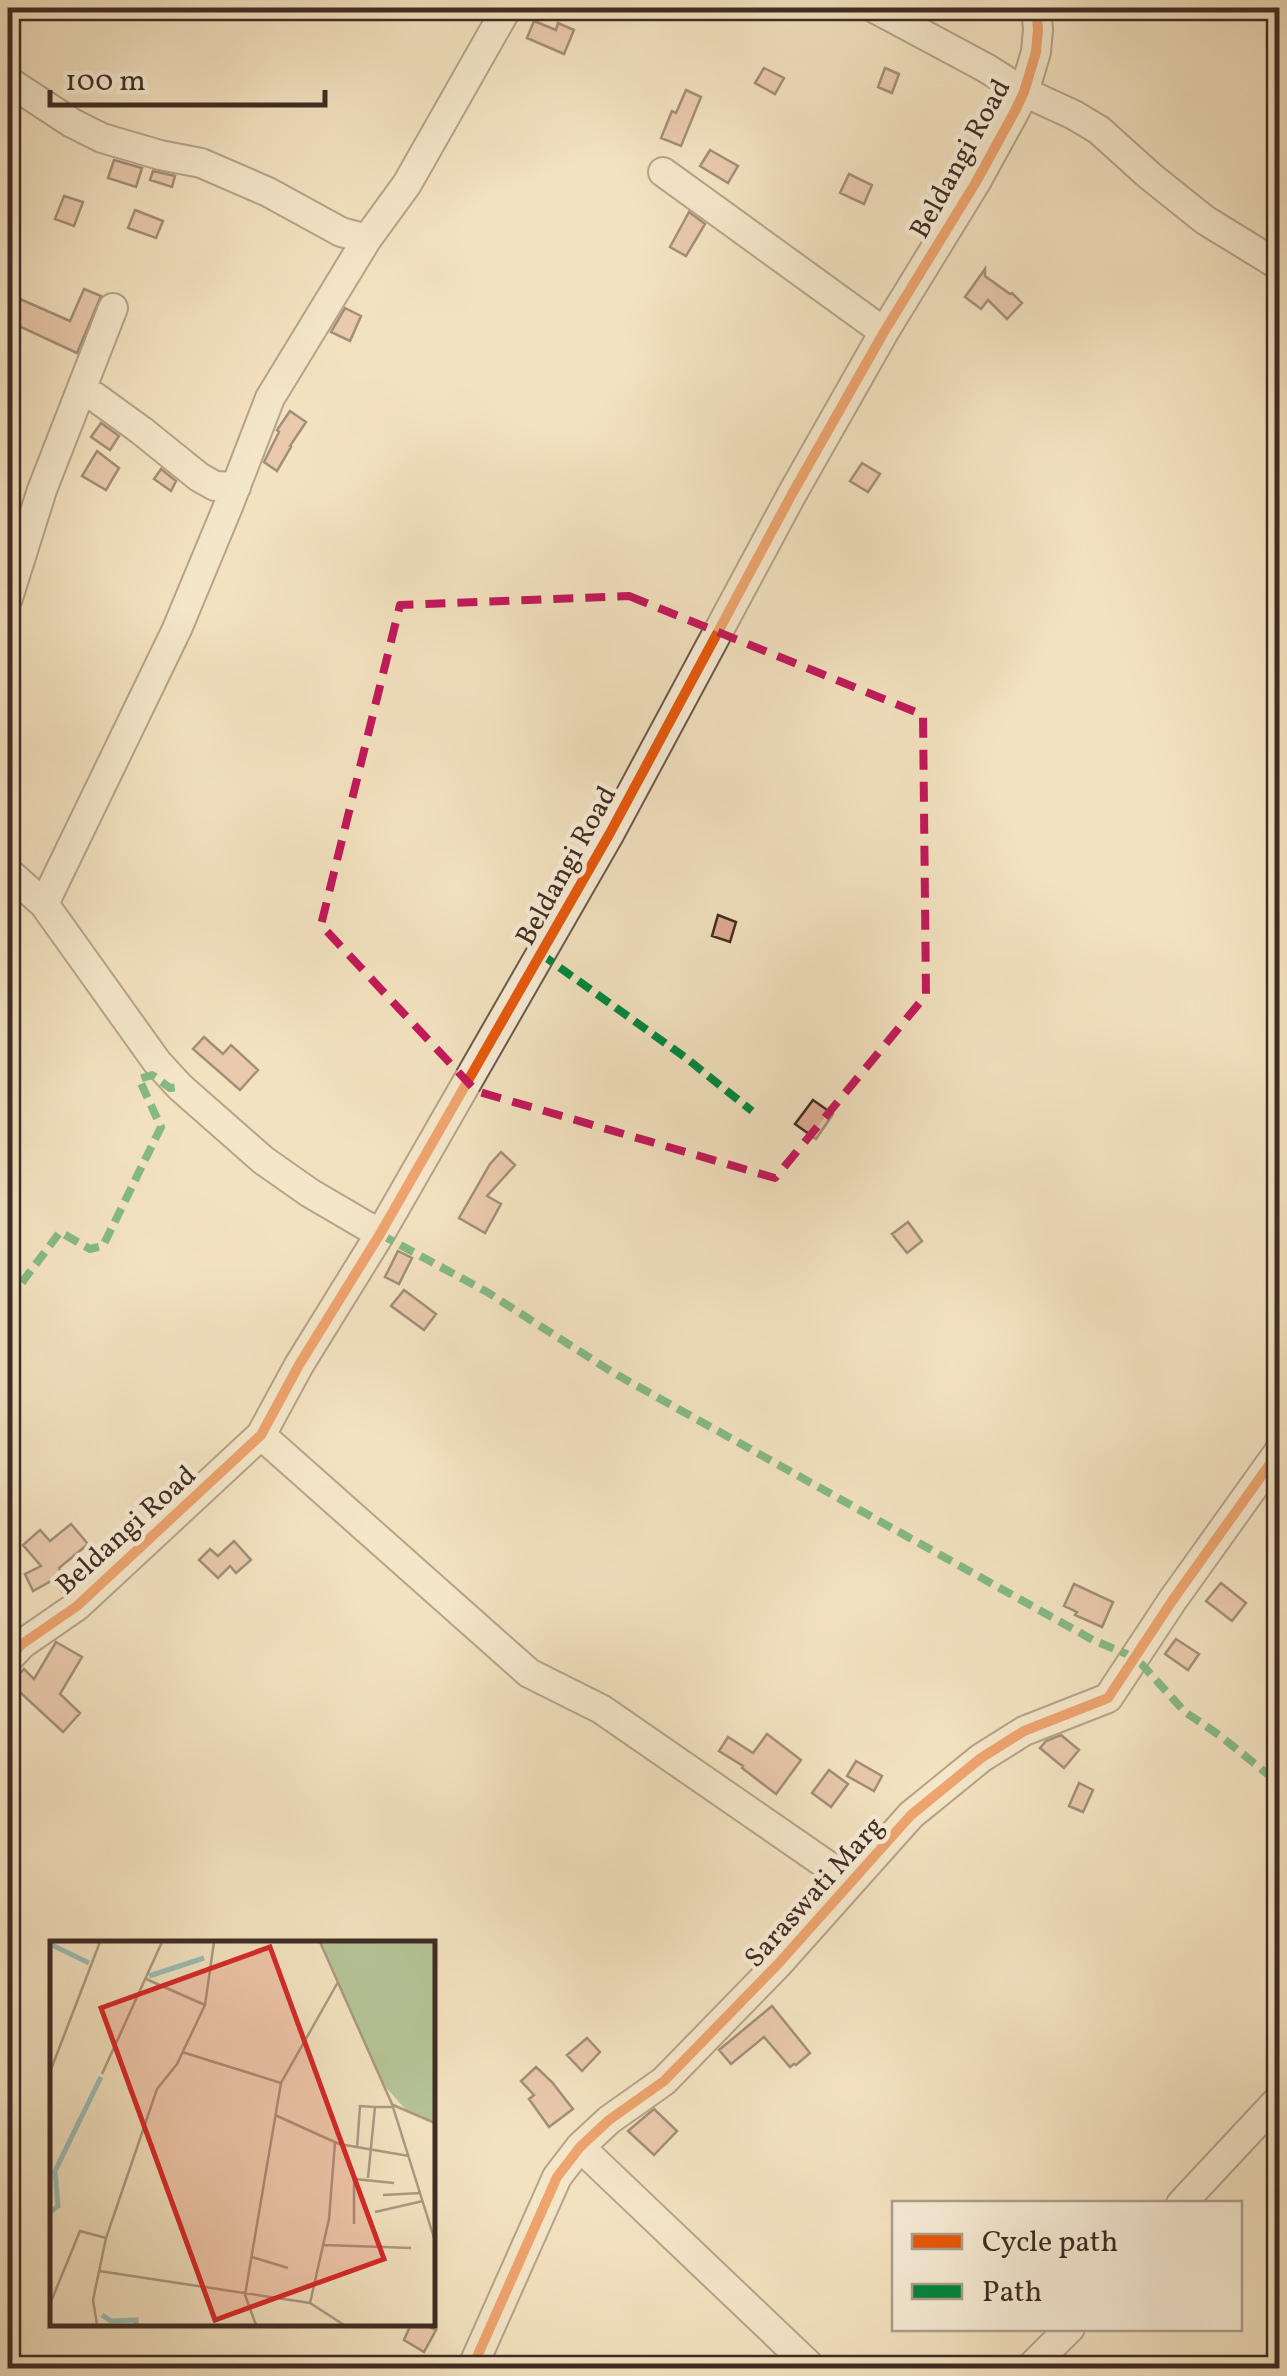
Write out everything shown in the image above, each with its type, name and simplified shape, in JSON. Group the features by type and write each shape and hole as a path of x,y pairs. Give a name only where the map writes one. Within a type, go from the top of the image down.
{"street":[{"path":"44,904 176,629 270,398 366,239 407,184 507,8"},
{"path":"874,8 1024,92 1074,114 1099,130 1204,220 1280,266"},
{"name":"Beldangi Road","path":"8,1659 22,1644 76,1606 261,1435 610,833 884,332 976,182 1024,92 1036,52 1036,8"},
{"path":"8,80 102,138 201,163 268,192 341,232 366,239"},
{"path":"663,172 884,332"},
{"path":"8,598 42,490 113,308"},
{"path":"79,395 95,397 198,477 215,486 236,487"},
{"path":"8,872 44,904 157,1062 180,1087 263,1160 380,1234"},
{"path":"261,1435 529,1672 601,1709 850,1881"},
{"name":"Saraswati Marg","path":"472,2368 557,2178 580,2146 676,2069 778,1964 911,1815 981,1758 1024,1730 1108,1698 1172,1600 1280,1450"},
{"path":"1184,2201 1280,2098"},
{"path":"580,2146 812,2368"},
{"path":"1030,2368 1067,2331"}],"highlighted area":[{"path":"629,596 923,715 926,995 775,1178 476,1091 321,925 400,605"}],"building":[{"path":"534,21 556,30 558,23 574,30 564,54 527,38"},
{"path":"764,68 784,78 775,94 755,83"},
{"path":"885,68 899,74 892,93 878,87"},
{"path":"686,90 701,97 681,146 661,138"},
{"path":"710,150 738,166 728,183 700,166"},
{"path":"114,160 142,168 136,187 108,178"},
{"path":"153,171 175,176 172,187 150,180"},
{"path":"849,174 872,185 864,204 840,193"},
{"path":"64,196 83,202 74,226 55,219"},
{"path":"135,210 163,221 156,238 128,228"},
{"path":"689,212 705,224 686,256 670,247"},
{"path":"985,269 985,276 1022,303 1007,319 988,300 981,309 965,297"},
{"path":"84,289 101,296 77,353 10,322 20,299 70,321"},
{"path":"345,308 361,316 350,341 331,332"},
{"path":"290,411 306,422 277,471 264,462"},
{"path":"101,423 119,436 110,450 91,437"},
{"path":"97,451 119,468 106,490 82,476"},
{"path":"862,463 880,474 868,492 850,481"},
{"path":"161,469 176,481 171,491 154,479"},
{"path":"718,915 736,922 730,942 712,936"},
{"path":"204,1037 223,1054 231,1045 258,1070 240,1090 193,1049"},
{"path":"813,1100 833,1114 816,1139 795,1124"},
{"path":"501,1152 515,1165 487,1196 501,1204 485,1233 459,1218"},
{"path":"908,1222 922,1241 907,1253 892,1234"},
{"path":"398,1251 412,1258 399,1284 385,1277"},
{"path":"404,1290 436,1314 424,1330 391,1306"},
{"path":"71,1524 88,1544 59,1568 70,1589 64,1594 53,1580 33,1591 25,1574 41,1566 23,1545 40,1530 50,1541"},
{"path":"234,1541 251,1560 236,1573 230,1566 218,1578 199,1560 210,1549 218,1556"},
{"path":"1221,1583 1246,1603 1232,1621 1206,1601"},
{"path":"1074,1584 1113,1602 1102,1627 1064,1606"},
{"path":"1176,1639 1199,1654 1188,1670 1165,1654"},
{"path":"56,1642 82,1657 60,1694 80,1713 63,1732 10,1683 24,1669 34,1679"},
{"path":"767,1734 801,1760 776,1794 719,1751 728,1737 753,1753"},
{"path":"1061,1735 1079,1750 1064,1768 1040,1748"},
{"path":"856,1761 882,1776 874,1791 847,1776"},
{"path":"829,1770 848,1784 831,1807 812,1793"},
{"path":"1079,1783 1093,1790 1083,1812 1069,1806"},
{"path":"772,2006 810,2053 790,2067 764,2037 731,2064 719,2050"},
{"path":"587,2038 600,2052 582,2071 567,2055"},
{"path":"536,2067 573,2109 549,2127 529,2099 534,2095 521,2081"},
{"path":"654,2109 677,2131 654,2155 628,2131"},
{"path":"410,2326 436,2330 424,2352 404,2340"}],"marked path":[{"path":"541,954 686,1058 752,1111"},
{"path":"8,1301 60,1232 90,1249 103,1246 161,1127 139,1079 152,1075 170,1088 180,1087"},
{"path":"380,1234 487,1292 612,1372 1093,1640 1136,1658 1185,1712 1280,1784"},
{"path":"8,1626 22,1644"}],"cycle path":[{"path":"8,1659 22,1644 77,1606 261,1435 610,833 792,494 1015,111 1036,52 1036,8"},
{"path":"472,2368 557,2177 580,2147 609,2120 664,2081 778,1964 911,1815 981,1758 1024,1731 1108,1698 1280,1450"}]}
